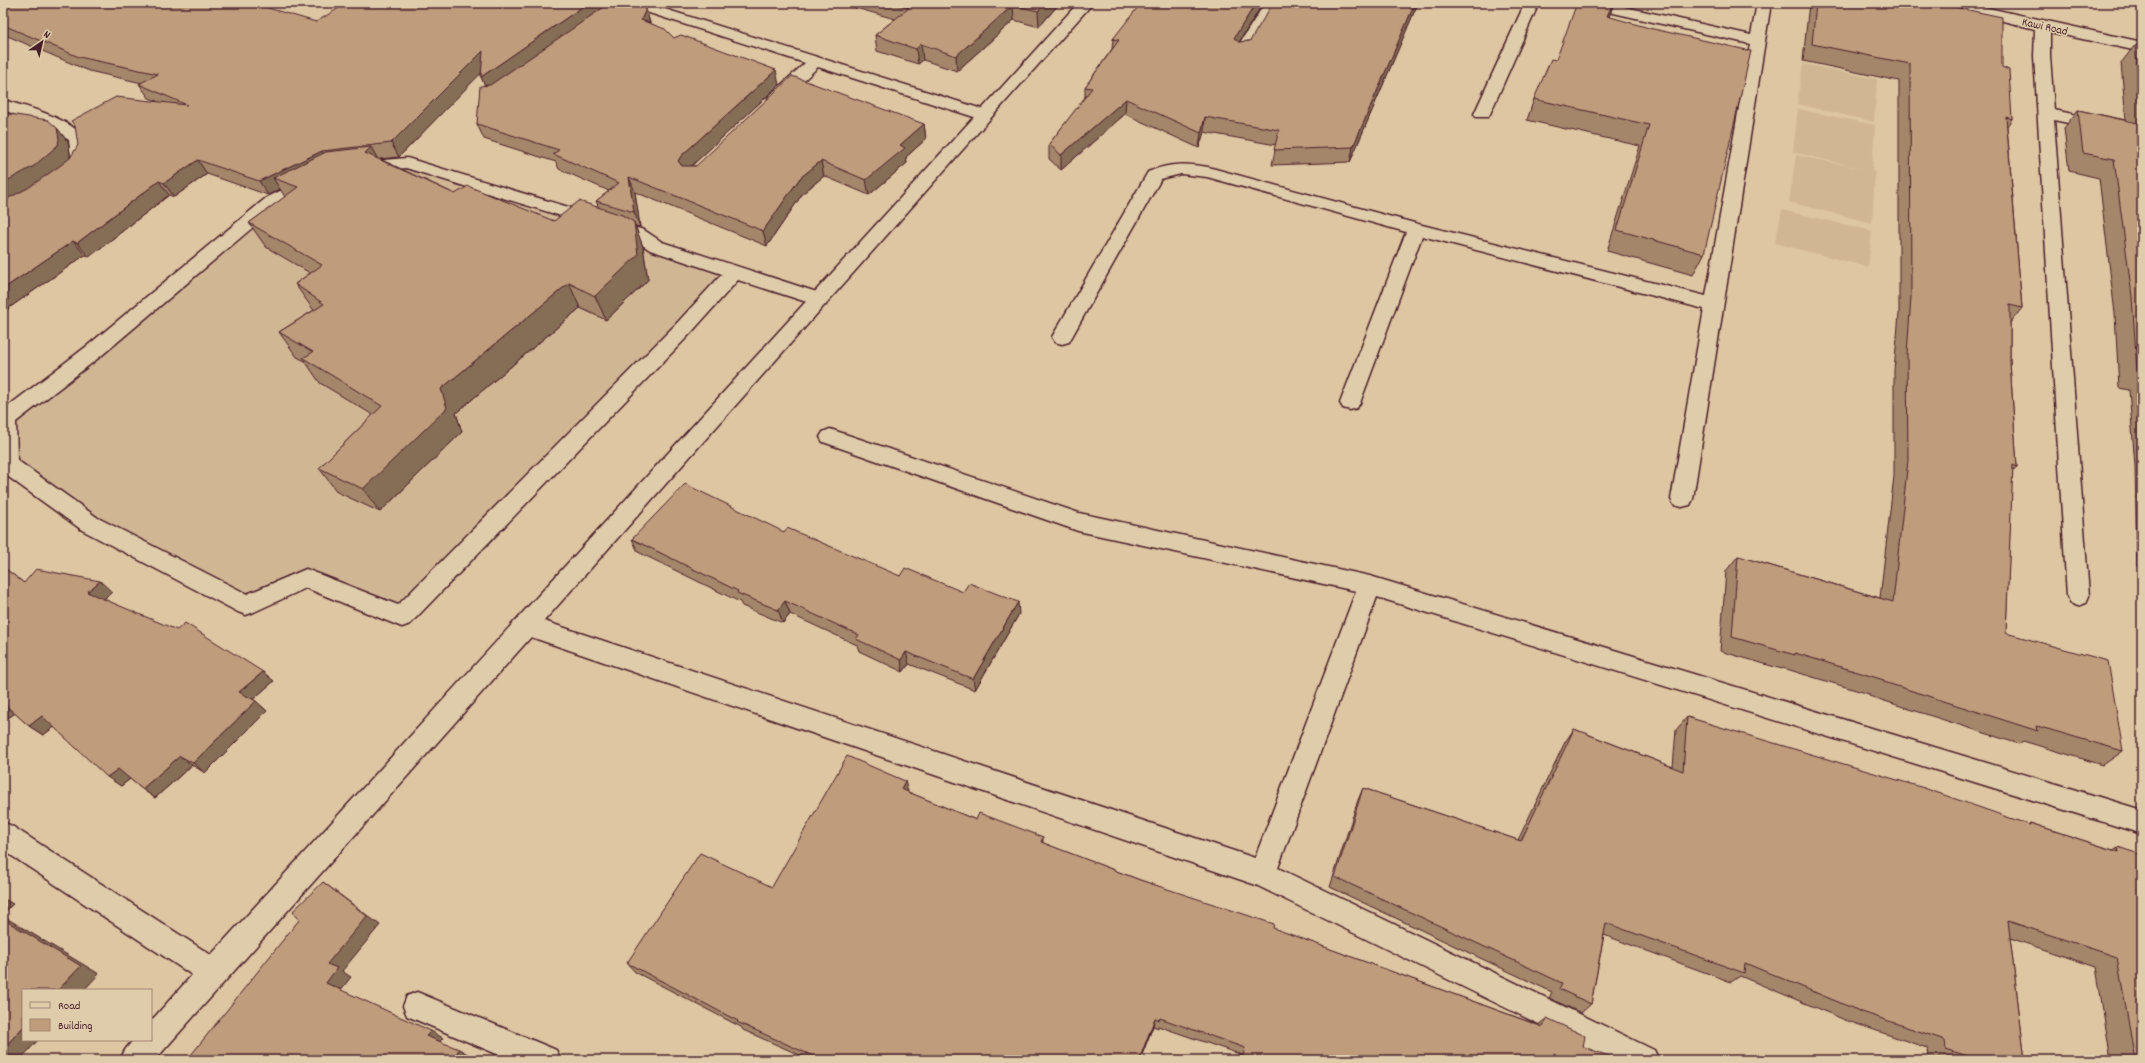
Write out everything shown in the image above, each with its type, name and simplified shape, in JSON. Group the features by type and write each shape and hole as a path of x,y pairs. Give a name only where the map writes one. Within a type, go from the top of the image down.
{"street":[{"path":"135,1060 1086,3"},
{"path":"1242,52 1272,3"},
{"path":"1482,114 1532,3"},
{"path":"1587,3 1758,41"},
{"path":"1682,499 1764,3"},
{"name":"Kawi Road","path":"1948,3 1978,6 2043,26 2142,47"},
{"path":"602,17 623,7 644,7 985,115"},
{"path":"2043,26 2042,56 2078,596"},
{"path":"766,108 816,61"},
{"path":"3,105 65,129 76,138 79,149 79,161 57,180"},
{"path":"2046,113 2142,134"},
{"path":"734,272 683,329 402,617 306,578 246,605 90,524 6,464 6,419 94,351 272,202 336,171 407,163 638,234 656,246 819,300"},
{"path":"1062,337 1154,176 1167,169 1176,168 1208,172 1416,229 1714,305"},
{"path":"1350,403 1416,229"},
{"path":"830,437 1078,522 1370,585 2142,822"},
{"path":"1262,874 1370,585"},
{"path":"526,625 1262,874 1644,1060"},
{"path":"3,835 214,973"},
{"path":"417,1006 546,1060"}],"shaded area":[{"path":"1803,64 1877,79 1874,122 1797,104"},
{"path":"1798,109 1875,125 1872,171 1875,172 1872,223 1789,202 1796,155 1863,169 1793,152"},
{"path":"407,163 734,272 402,617 306,578 246,605 6,464 6,419 272,202"},
{"path":"1782,210 1872,231 1868,267 1775,243"}],"building":[{"path":"3,3 251,3 316,22 347,3 588,3 481,77 483,51 391,143 322,151 259,181 198,160 164,183 159,181 77,243 73,241 3,289 3,201 28,188 70,158 78,145 75,126 71,121 116,97 187,105 139,84 158,74 79,57 3,25"},
{"path":"610,3 640,3 646,9 641,20 665,29 674,38 681,35 776,70 681,156 678,161 682,166 696,166 792,76 924,124 900,145 905,148 866,180 821,161 800,178 763,231 629,177 634,212 596,201 619,183 553,154 559,150 477,124 480,86 490,85"},
{"path":"892,3 1046,3 1038,11 1013,5 956,56 921,44 916,49 875,35 909,8"},
{"path":"1141,3 1256,3 1234,38 1239,42 1250,41 1273,3 1415,3 1353,147 1274,150 1279,130 1205,117 1201,133 1126,99 1061,155 1049,144 1092,88 1085,87 1119,40 1113,39"},
{"path":"1577,3 1613,3 1607,16 1649,28 1751,51 1704,254 1617,230 1649,125 1534,99 1551,59 1556,60"},
{"path":"1816,3 1935,3 2002,17 2002,67 2009,70 2012,119 2006,117 2022,308 2010,305 2010,363 2017,467 2013,465 2006,633 2108,661 2123,751 2037,726 2038,731 1884,682 1884,680 1795,653 1795,655 1732,637 1738,556 1893,602 1908,460 1907,354 1911,297 1910,64 1812,44"},
{"path":"2135,45 2142,46 2142,106 2141,106"},
{"path":"2078,110 2142,124 2142,371 2137,370 2132,296 2114,159 2083,153"},
{"path":"3,113 48,120 57,128 59,139 58,145 34,166 3,183"},
{"path":"371,147 365,153 455,194 468,186 554,221 579,201 622,215 634,222 638,255 595,296 569,283 441,389 447,408 363,489 319,468 382,406 303,358 313,352 279,332 324,304 295,284 322,265 249,223 298,187 273,178 326,152"},
{"path":"685,484 784,532 787,528 900,576 905,568 963,592 969,583 1018,602 973,679 906,652 901,660 856,639 859,635 785,601 778,610 737,593 738,591 632,539"},
{"path":"3,567 24,583 36,569 100,581 87,592 177,630 185,623 263,672 239,692 256,701 193,763 180,756 142,789 118,769 107,777 42,716 29,726 3,703"},
{"path":"1687,717 1924,788 2030,825 2030,823 2119,852 2118,847 2142,855 2142,1060 2135,1060 2117,957 2008,921 2025,1060 1980,1060 1946,1049 1945,1040 1862,1012 1745,963 1744,973 1606,923 1591,1004 1559,989 1562,983 1335,877 1363,788 1521,841 1574,729 1683,771"},
{"path":"847,756 905,781 901,789 976,820 979,813 1043,837 1041,842 1140,880 1274,924 1273,928 1543,1027 1547,1018 1585,1036 1583,1047 1612,1057 1612,1060 1242,1060 1245,1048 1160,1018 1159,1020 1155,1018 1139,1060 822,1060 737,1022 738,1021 627,963 700,853 772,887"},
{"path":"323,882 367,916 327,964 337,968 326,983 431,1031 426,1036 459,1049 454,1058 459,1060 187,1060 299,920 293,911"},
{"path":"3,919 81,966 59,989 22,989 22,1028 3,1049"}]}
